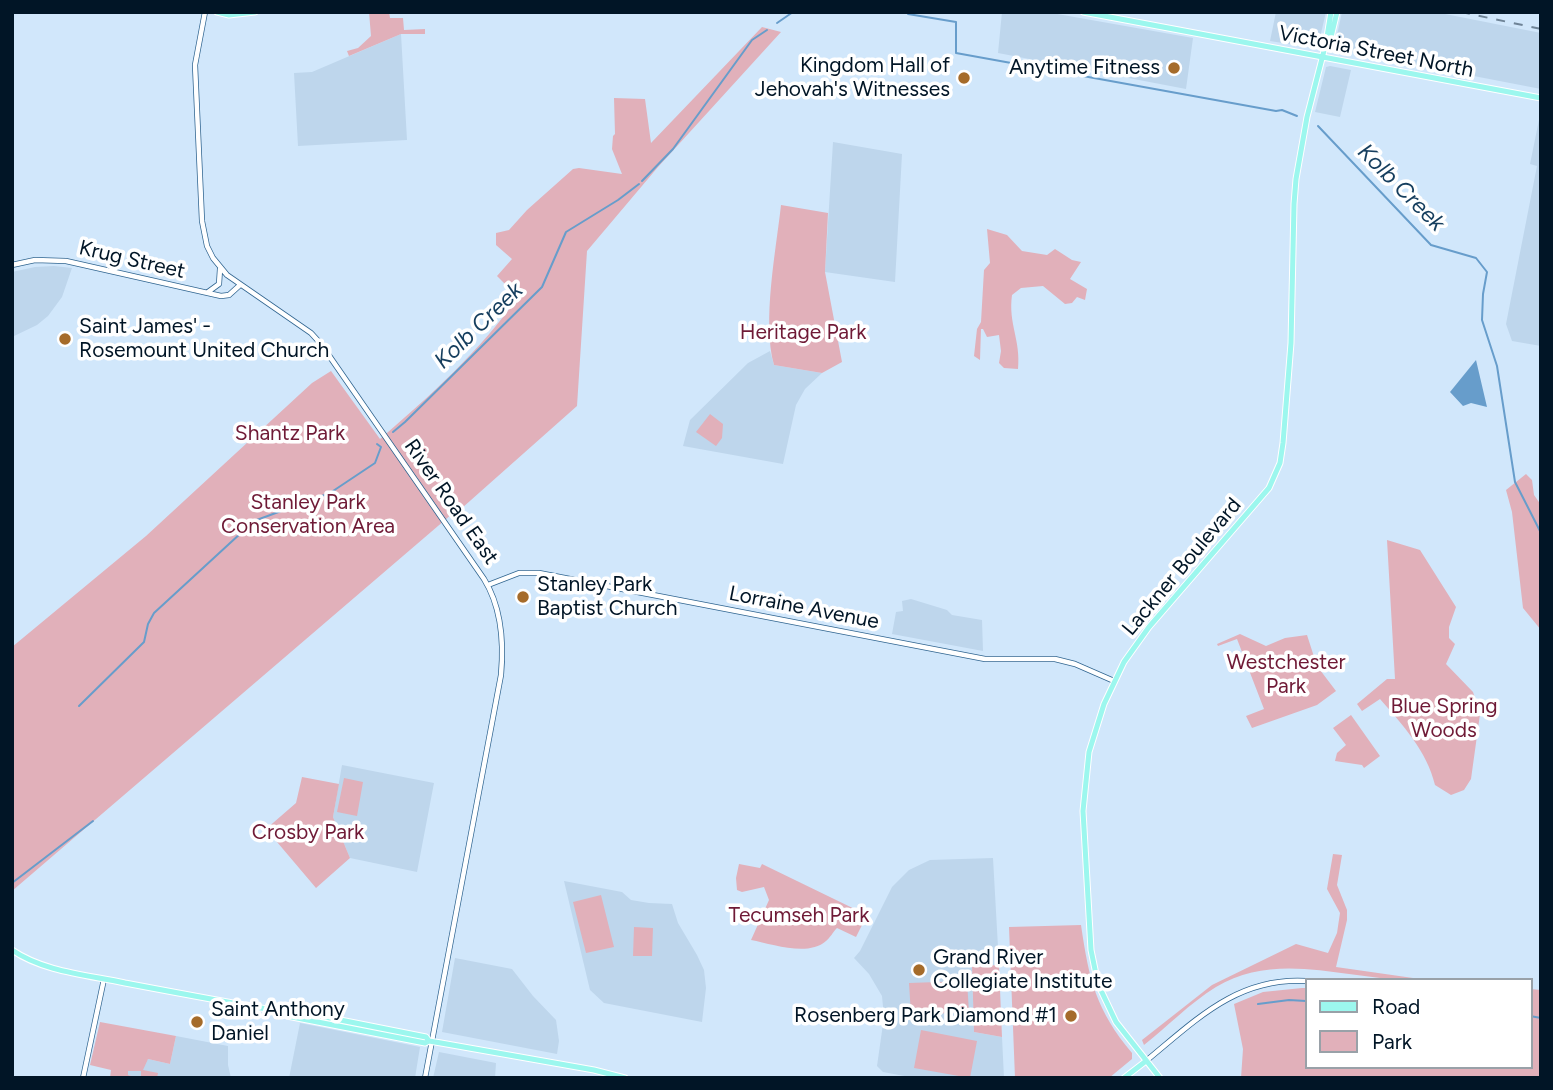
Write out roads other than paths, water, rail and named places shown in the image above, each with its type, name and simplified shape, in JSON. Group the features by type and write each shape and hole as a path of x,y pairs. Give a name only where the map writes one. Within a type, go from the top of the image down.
{"main road":[{"path":"217,12 229,15 255,12"},
{"name":"Victoria Street North","path":"1083,12 1541,98"},
{"path":"1326,43 1331,12"},
{"path":"1326,43 1331,37 1337,12"},
{"name":"Lackner Boulevard","path":"1160,1078 1116,1022 1098,984 1091,950 1083,811 1089,752 1119,669 1149,627 1269,488 1280,463 1291,343 1295,192 1307,117 1326,43"},
{"path":"12,950 50,967 104,979 284,1012 289,1010 425,1037 430,1041 621,1077"},
{"path":"1124,1078 1146,1061"}],"street":[{"name":"River Road East","path":"205,12 195,65 202,221 207,246 220,268 321,344 488,585 497,608 502,633 501,675 425,1078"},
{"name":"Krug Street","path":"12,265 35,260 66,261 225,296 233,293 240,285"},
{"path":"207,293 219,284 220,268"},
{"name":"Lorraine Avenue","path":"488,585 519,573 546,574 985,659 1055,659 1075,664 1114,681"},
{"path":"83,1078 104,979"},
{"path":"1146,1061 1232,995 1271,982 1304,981"}],"water":[{"path":"1476,360 1487,407 1471,403 1463,406 1450,392"}],"waterway":[{"name":"Kolb Creek","path":"777,23 793,12"},
{"name":"Kolb Creek","path":"908,14 956,22 956,53 1282,110 1297,116"},
{"name":"Kolb Creek","path":"642,181 673,149 752,40 767,30"},
{"name":"Kolb Creek","path":"1318,126 1431,245 1476,258 1487,272 1482,320 1497,366 1515,482 1541,533"},
{"name":"Kolb Creek","path":"393,432 542,287 566,232 639,184"},
{"name":"Kolb Creek","path":"79,706 144,642 154,613 254,521 330,493 375,463 381,447 377,444"},
{"path":"12,883 93,821"},
{"path":"1258,1004 1304,1001"},
{"path":"1532,1016 1541,1018"}],"railway":[{"path":"1461,12 1541,29"}],"place":[{"name":"Anytime Fitness","path":"1174,68"},
{"name":"Kingdom Hall of Jehovah's Witnesses","path":"964,78"},
{"name":"Saint James' - Rosemount United Church","path":"65,339"},
{"name":"Stanley Park Baptist Church","path":"523,597"},
{"name":"Grand River Collegiate Institute","path":"919,970"},
{"name":"Rosenberg Park Diamond #1","path":"1071,1016"},
{"name":"Saint Anthony Daniel","path":"197,1022"}],"park label":[{"name":"Heritage Park","path":"803,333"},
{"name":"Shantz Park","path":"290,434"},
{"name":"Stanley Park Conservation Area","path":"308,515"},
{"name":"Westchester Park","path":"1286,675"},
{"name":"Blue Spring Woods","path":"1444,719"},
{"name":"Crosby Park","path":"308,833"},
{"name":"Tecumseh Park","path":"799,916"}]}
